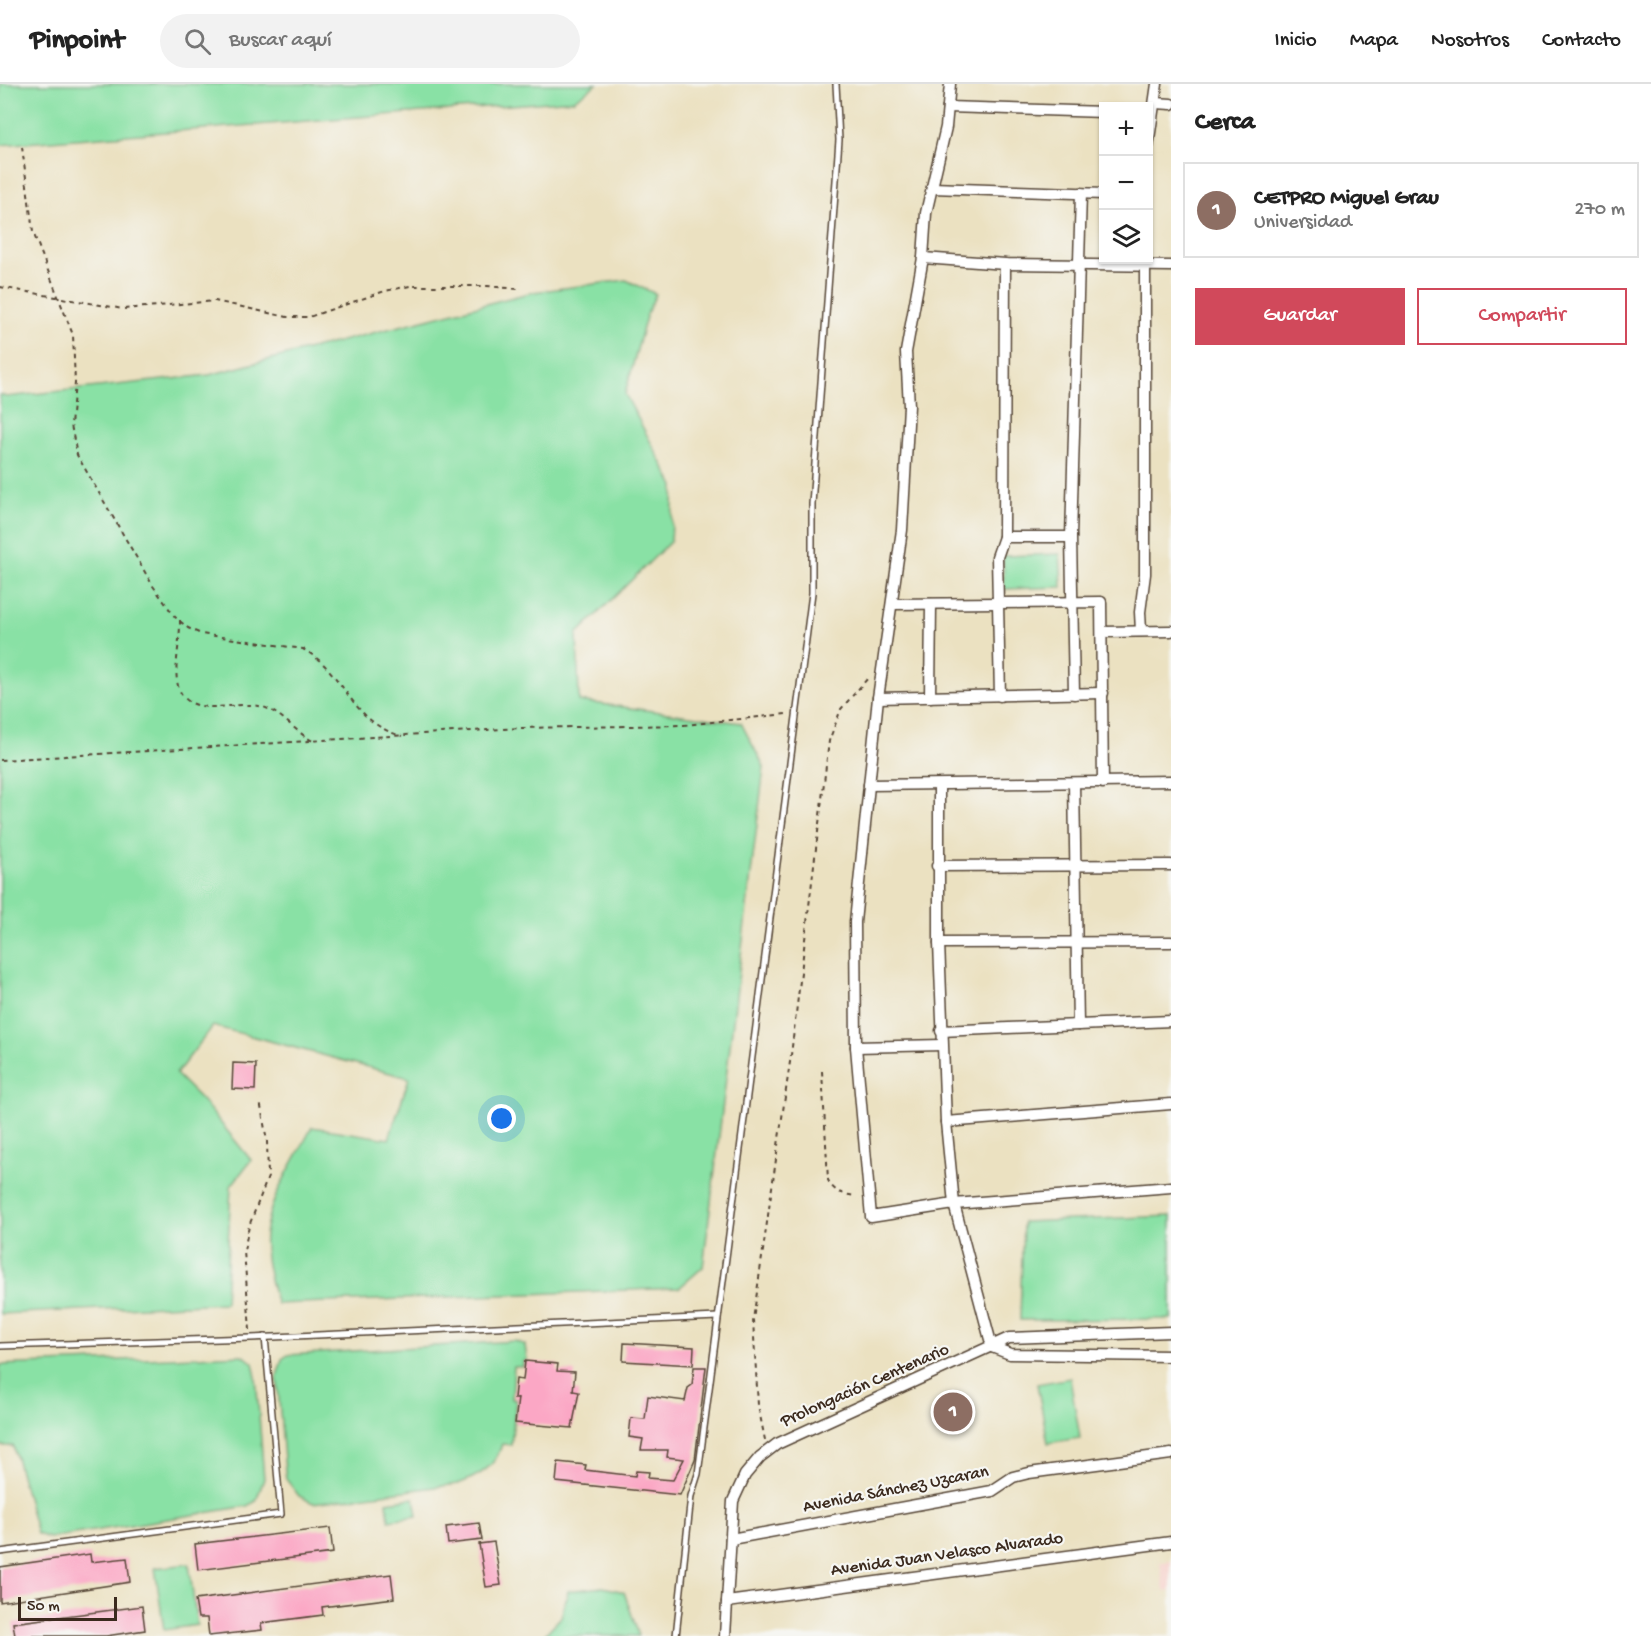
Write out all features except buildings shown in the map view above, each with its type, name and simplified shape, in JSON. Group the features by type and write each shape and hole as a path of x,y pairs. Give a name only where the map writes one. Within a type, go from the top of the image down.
{"street":[{"path":"950,84 948,107 926,213 923,258 906,352 909,406 902,530 878,698 855,922 856,1047 871,1217 954,1204 1171,1187"},
{"path":"1153,108 1156,103 1156,84"},
{"path":"1156,103 1171,104"},
{"path":"948,107 1099,112"},
{"path":"932,188 1099,194"},
{"path":"1074,694 1075,601 1071,537 1081,193"},
{"path":"923,258 1005,264 1080,266 1112,264"},
{"path":"1153,263 1171,266"},
{"path":"1000,696 998,557 1004,537 1005,264"},
{"path":"1141,631 1140,612 1145,574 1145,264"},
{"path":"1004,537 1071,537"},
{"path":"892,604 1101,602 1103,783"},
{"path":"930,697 931,604"},
{"path":"1103,632 1171,631"},
{"path":"878,698 1103,693"},
{"path":"868,785 939,786 1171,781"},
{"path":"1074,783 1078,1025"},
{"path":"939,786 937,866 946,1122 954,1204 992,1347 1010,1354 1171,1356"},
{"path":"937,866 1171,865"},
{"path":"939,943 1171,942"},
{"path":"941,1031 1171,1021"},
{"path":"856,1047 942,1045"},
{"path":"946,1122 1171,1104"},
{"name":"Prolongación Centenario","path":"725,1636 733,1502 745,1475 767,1451 777,1444 1009,1338 1171,1332"},
{"name":"Avenida Sánchez Uzcaran","path":"731,1539 992,1491 1013,1477 1029,1473 1171,1454"},
{"name":"Avenida Juan Velasco Alvarado","path":"727,1602 1171,1542"}],"lane":[{"path":"676,1636 691,1496 698,1474 812,593 812,504 839,151 836,84"},
{"path":"0,1346 251,1338 718,1317"},
{"path":"0,1552 281,1514 265,1337"}],"path":[{"path":"22,147 33,232 73,335 75,383 71,425 77,455 153,586 180,620 201,634 303,649 317,657 366,718 379,728 406,737"},
{"path":"0,287 60,299 130,309 214,301 287,317 309,317 385,291 410,286 487,286 518,289"},
{"path":"180,620 175,676 177,689 185,699 198,706 265,708 315,742"},
{"path":"767,1451 758,1405 753,1320 791,1055 829,741 841,709 883,664"},
{"path":"0,760 406,737 520,728 684,725 783,713 796,716"},
{"path":"822,1071 828,1180 832,1189 841,1194 869,1198"},
{"path":"251,1338 244,1251 249,1226 268,1177 267,1142 260,1101"}],"shaded area":[{"path":"1171,1561 1171,1591 1164,1592 1160,1563"}],"green space":[{"path":"0,84 597,84 574,100 0,145"},
{"path":"626,280 656,294 647,313 625,394 674,486 671,541 577,634 579,701 741,723 764,767 703,1267 679,1288 277,1304 265,1251 267,1221 277,1193 312,1127 389,1139 409,1078 213,1026 176,1074 202,1100 251,1160 231,1186 225,1303 0,1314 0,394 6,397 209,375 533,292"},
{"path":"1060,554 1062,587 1004,589 1003,556"},
{"path":"1171,1216 1171,1319 1020,1320 1023,1222"},
{"path":"515,1341 525,1345 527,1361 523,1361 523,1367 514,1367 512,1399 516,1400 511,1445 502,1444 496,1459 480,1474 458,1484 313,1503 299,1496 286,1479 277,1376 282,1359 288,1355"},
{"path":"243,1355 253,1363 256,1377 264,1479 256,1501 248,1506 49,1538 37,1534 13,1446 0,1446 0,1365"},
{"path":"1070,1378 1080,1438 1048,1443 1037,1384"},
{"path":"414,1498 417,1516 389,1520 387,1502"},
{"path":"189,1564 197,1625 164,1630 155,1568"},
{"path":"603,1587 624,1592 639,1636 543,1636 561,1617 568,1591"}],"place":[{"name":"CETPRO Miguel Grau","path":"953,1412"}]}
